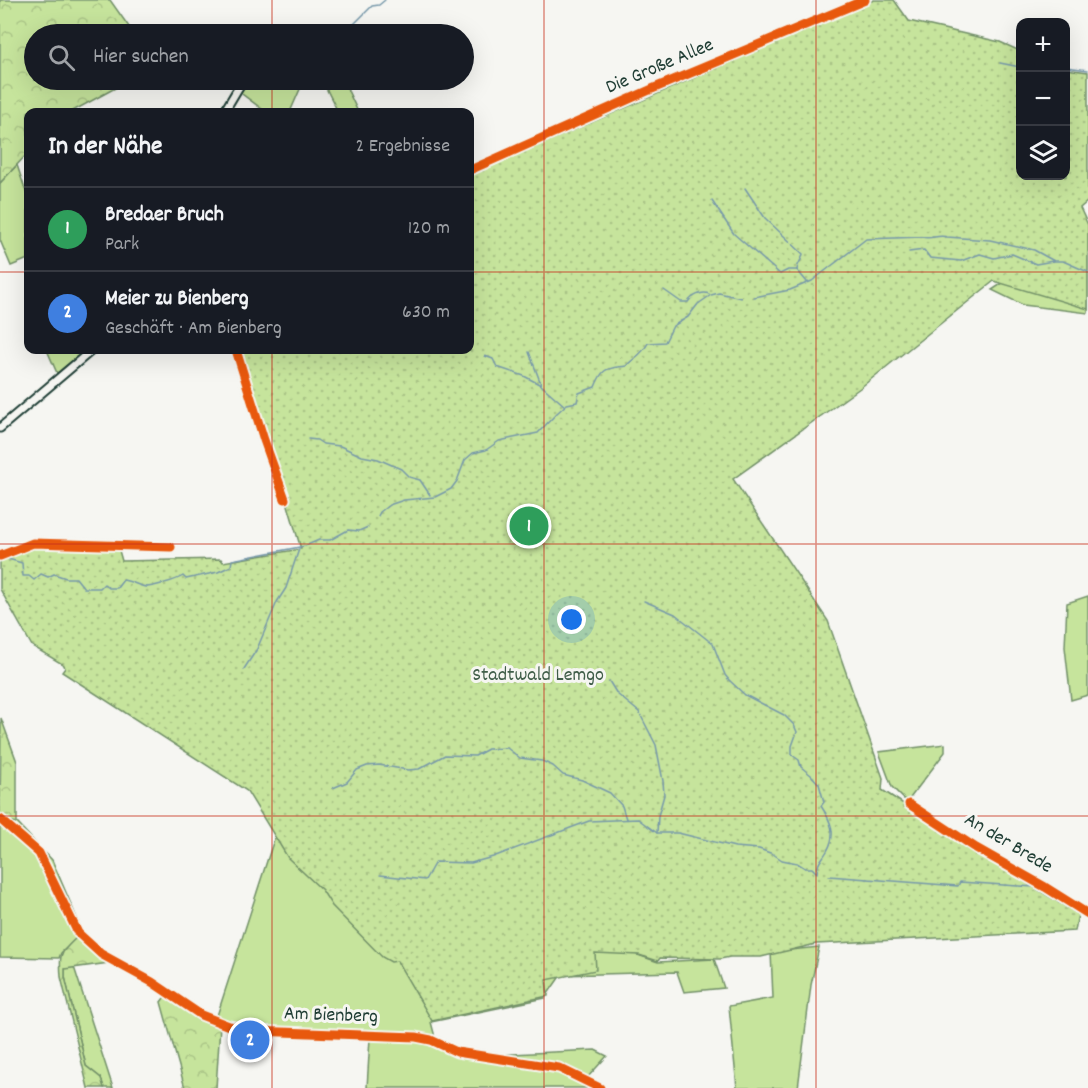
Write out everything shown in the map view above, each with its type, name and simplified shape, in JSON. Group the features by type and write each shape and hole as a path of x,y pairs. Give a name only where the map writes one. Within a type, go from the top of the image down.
{"street":[{"name":"Die Große Allee","path":"474,168 652,89 865,0"},
{"path":"226,108 237,90"},
{"path":"0,428 87,354"},
{"path":"237,354 285,499"},
{"path":"0,556 33,543 171,547"},
{"name":"An der Brede","path":"909,804 975,848 1044,886 1088,914"},
{"name":"Am Bienberg","path":"0,819 39,853 83,940 101,954 153,982 210,1020 255,1031 416,1036 457,1052 560,1068 600,1088"}],"green space":[{"path":"0,0 110,0 127,24 24,24 24,90 112,90 78,108 24,108 24,157 0,183"},
{"name":"Stadtwald Lemgo","path":"874,0 894,0 909,21 1000,42 1016,49 1016,180 1070,180 1070,70 1088,72 1088,201 1080,208 1088,225 1088,309 994,281 860,388 733,479 828,621 883,778 882,790 1078,914 1075,931 816,944 761,957 720,959 660,958 658,961 639,955 595,953 596,970 546,980 548,996 432,1021 397,961 391,962 382,957 332,906 322,890 288,858 247,791 62,672 64,665 32,646 0,589 0,560 35,546 118,547 122,561 221,559 223,562 301,549 256,397 240,354 474,354 474,173"},
{"path":"300,90 292,108 261,108 238,91"},
{"path":"327,90 348,90 356,108 336,108"},
{"path":"17,165 24,186 24,261 11,266 0,240 0,183"},
{"path":"1088,228 1088,313 1023,305 992,290"},
{"path":"49,354 80,354 57,373"},
{"path":"1088,596 1088,695 1071,700 1065,647 1067,603"},
{"path":"1,718 17,762 17,823 9,821 0,813"},
{"path":"945,744 945,752 907,802 892,787 879,752"},
{"path":"9,821 17,823 52,860 83,932 61,953 59,958 0,957 0,823"},
{"path":"277,830 658,962 714,959 724,988 684,992 677,972 561,975 545,998 431,1022 435,1037 408,1033 269,1029 216,1019"},
{"path":"77,937 110,961 65,969 86,1066 101,1078 104,1088 88,1088 61,977 62,954"},
{"path":"819,947 811,985 798,1088 737,1088 729,1006 773,998 771,952"},
{"path":"74,967 113,1088 104,1088 101,1078 86,1066 65,977 65,968"},
{"path":"167,994 220,1025 216,1088 185,1088 161,1002"},
{"path":"370,1038 415,1038 454,1055 558,1070 594,1088 367,1088"},
{"path":"595,1050 607,1056 586,1079 569,1069 490,1055"}],"waterway":[{"path":"354,24 372,6 379,5 385,0"},
{"path":"1000,63 1016,66"},
{"path":"1070,68 1088,70"},
{"path":"745,188 765,218 803,254 797,270 807,282"},
{"path":"712,201 734,234 780,274 788,270 797,270"},
{"path":"754,297 790,290 812,281 866,239 941,236 990,240 1034,250 1054,261 1063,261 1088,272"},
{"path":"909,252 924,250 930,258 961,261 980,254 994,258 1012,254 1036,264 1053,261"},
{"path":"664,290 681,302 688,302 700,294 709,294"},
{"path":"378,516 389,505 404,500 435,497 451,489 457,481 465,460 473,453 486,450 499,441 538,433 567,404 577,402 579,393 595,387 603,372 626,366 641,353 648,343 665,342 673,326 688,317 698,304 711,295 719,293 741,298"},
{"path":"529,352 541,384"},
{"path":"485,356 493,359 497,367 524,376 541,385 565,406"},
{"path":"308,439 340,446 401,469 409,477 420,480 430,495"},
{"path":"8,559 22,563 23,576 29,576 34,580 41,574 48,577 54,574 76,578 84,588 100,588 104,584 109,588 117,588 123,580 146,587 183,576 186,579 218,572 231,566 232,560 305,546 319,540 330,540 348,530 359,531 368,527"},
{"path":"244,669 257,649 277,602 286,588 299,549"},
{"path":"380,875 425,880 435,862 471,863 589,821 638,819 657,833 678,833 735,847 759,849 782,860 797,863 805,868 812,868 817,873 819,864 830,845 832,828 821,806 824,802 819,784 792,755 792,746 797,732 794,725 784,715 745,695 729,680 713,644 675,614 644,601"},
{"path":"609,681 617,694 639,712 656,745 664,795 658,816 657,833"},
{"path":"333,788 347,782 357,770 367,766 419,769 445,755 475,756 488,749 507,748 520,758 542,761 553,766 563,775 582,780 610,793 622,806 626,819"},
{"path":"829,876 958,886 960,882 1034,887 1080,915"}],"cycle path":[{"path":"474,168 652,89 865,0"},
{"path":"237,354 285,499"},
{"path":"0,556 33,543 171,547"},
{"path":"909,804 976,848 1088,914"},
{"path":"0,819 39,853 78,933 101,954 152,982 201,1015 229,1026 255,1031 416,1037 431,1040 457,1052 559,1068 600,1088"}],"place":[{"name":"Bredaer Bruch","path":"529,526"},
{"name":"Meier zu Bienberg","path":"250,1040"}]}
